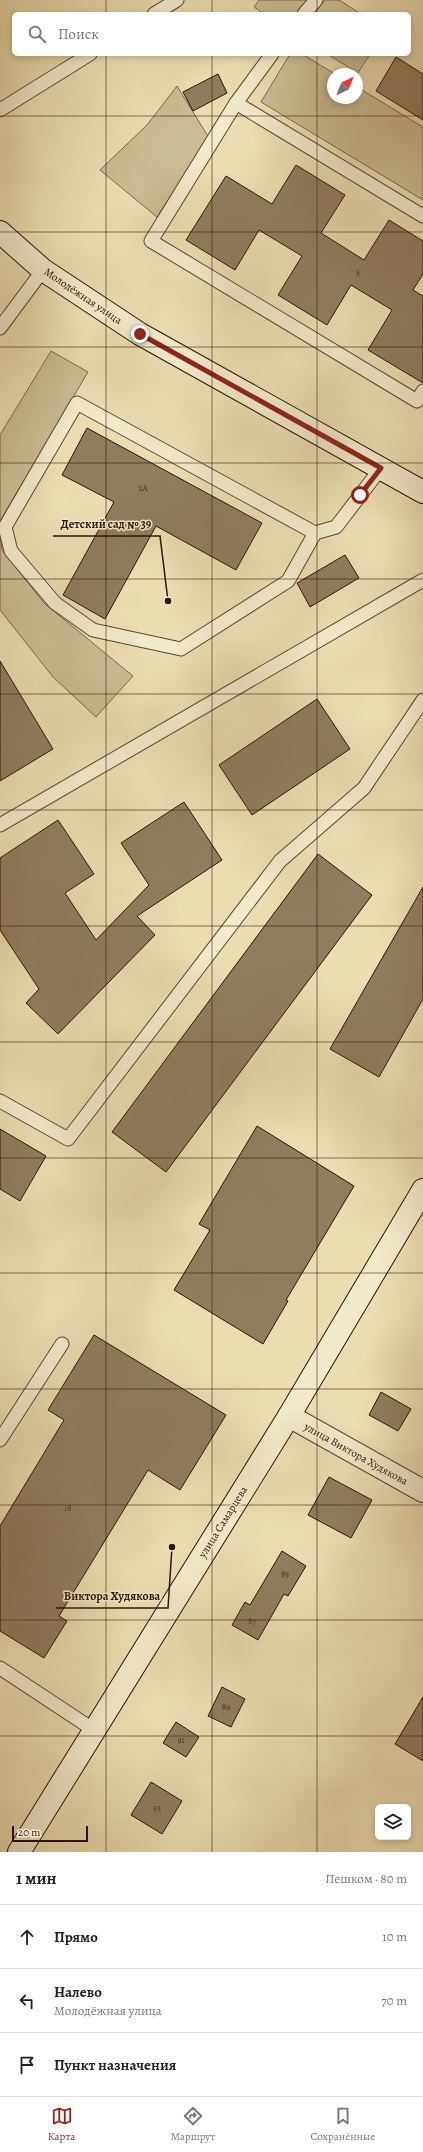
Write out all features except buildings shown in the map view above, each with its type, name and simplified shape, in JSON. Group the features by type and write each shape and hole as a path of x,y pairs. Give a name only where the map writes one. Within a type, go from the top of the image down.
{"street":[{"name":"Молодёжная улица","path":"0,232 43,270 140,334 381,468 421,486"},
{"name":"улица Самарцева","path":"19,1852 289,1416 423,1190"},
{"name":"улица Виктора Худякова","path":"289,1416 423,1491"}],"lane":[{"path":"157,12 177,0"},
{"path":"306,12 316,0"},
{"path":"0,110 87,56"},
{"path":"271,56 236,103 151,241 417,401 423,391"},
{"path":"236,103 423,216"},
{"path":"0,328 43,270"},
{"path":"316,533 78,403 5,527 10,550 55,603 93,630 181,649 288,582 316,533 336,527 381,468"},
{"path":"0,825 423,580"},
{"path":"0,1101 68,1139 280,861 364,788 423,700"},
{"path":"0,1440 62,1344"},
{"path":"0,1668 94,1730"}],"shaded area":[{"path":"259,0 309,0 298,12 261,12 254,7"},
{"path":"325,0 339,0 358,12 315,12"},
{"path":"289,56 305,56 327,69 327,104 363,104 363,91 423,127 423,200 261,102"},
{"path":"330,56 369,56 361,68 350,68"},
{"path":"177,86 209,138 157,217 100,170 147,125"},
{"path":"51,351 88,372 0,521 0,435"},
{"path":"0,535 2,550 44,603 133,676 96,717 53,677 0,610"}],"place":[{"name":"Детский сад № 39","path":"168,601"},
{"name":"Виктора Худякова","path":"172,1547"}],"route":[{"path":"140,334 381,468 360,495"}]}
